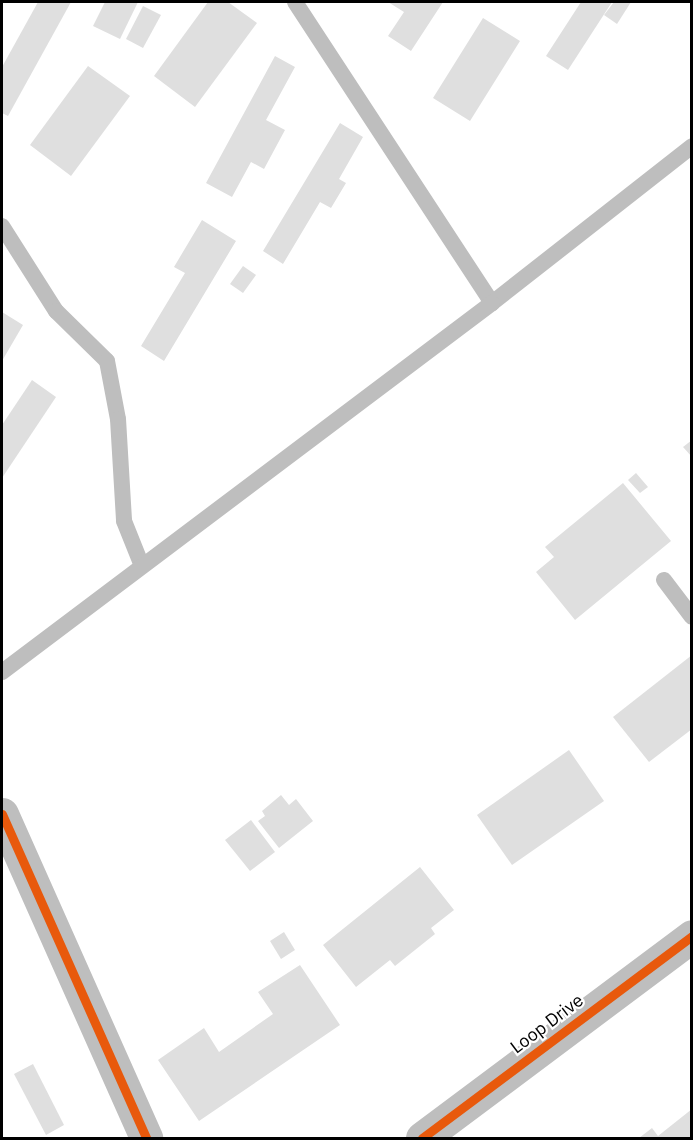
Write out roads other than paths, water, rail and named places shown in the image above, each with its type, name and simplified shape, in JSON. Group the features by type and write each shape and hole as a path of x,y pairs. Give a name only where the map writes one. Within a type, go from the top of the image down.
{"street":[{"path":"2,814 146,1138"},
{"name":"Loop Drive","path":"422,1138 692,936"}],"lane":[{"path":"295,2 492,303"},
{"path":"2,672 350,414 692,146"},
{"path":"2,226 56,311 106,361 118,419 124,521 142,566"},
{"path":"664,580 692,617"}]}
